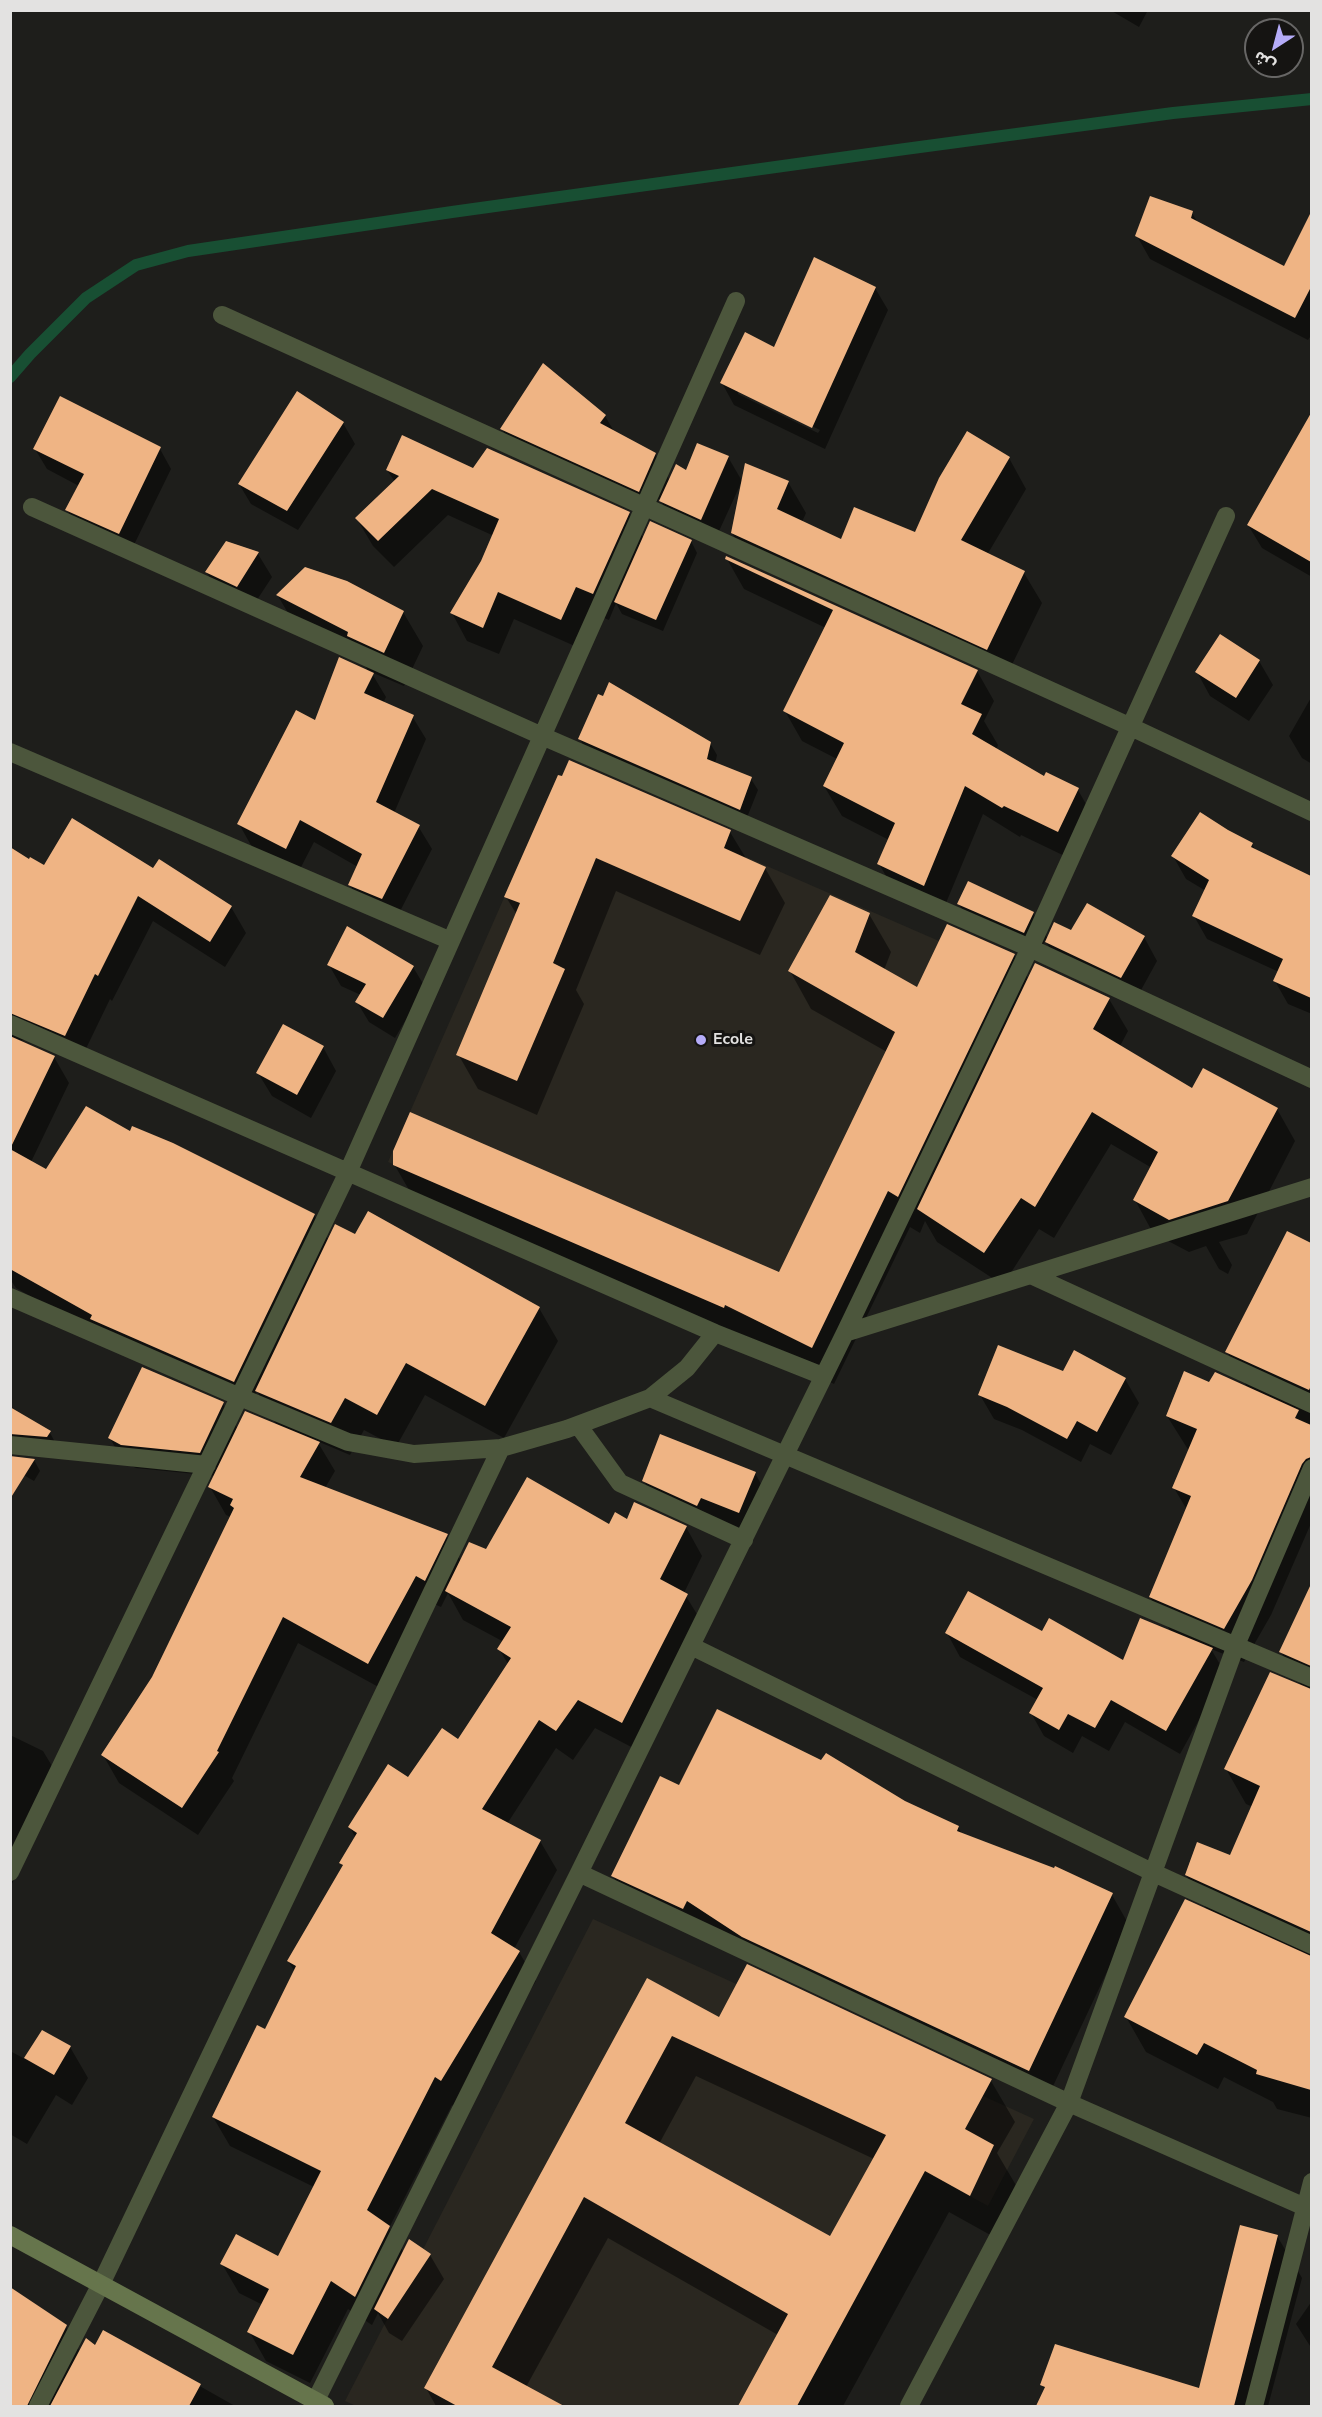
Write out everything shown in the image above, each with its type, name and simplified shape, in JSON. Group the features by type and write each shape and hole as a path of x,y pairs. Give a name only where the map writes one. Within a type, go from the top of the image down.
{"street":[{"path":"10,1872 348,1172 736,301"},
{"path":"222,315 644,508 1131,726 1311,812"},
{"path":"32,507 542,736 1030,948 1311,1079"},
{"path":"10,2235 318,2405 845,1333 1030,948 1226,516"},
{"path":"10,752 451,941"},
{"path":"10,1024 715,1333 823,1376"},
{"path":"845,1333 1311,1187"},
{"path":"1031,1275 1311,1404"},
{"path":"10,1297 348,1442 414,1454 501,1448 578,1425 650,1398 687,1368 715,1333"},
{"path":"650,1398 1311,1678"},
{"path":"578,1425 620,1483 744,1540"},
{"path":"10,1445 207,1465"},
{"path":"38,2406 101,2284 501,1448"},
{"path":"909,2406 1069,2103 1236,1645 1311,1468"},
{"path":"691,1646 1154,1873 1311,1945"},
{"path":"579,1874 1069,2103 1305,2207"},
{"path":"1254,2406 1311,2182"}],"shaded area":[{"name":"Ecole","path":"558,775 939,941 995,969 812,1348 755,1320 388,1162"},
{"path":"593,1919 1034,2119 988,2206 925,2172 797,2406 356,2406 345,2401"}],"building":[{"path":"1150,196 1193,211 1191,218 1284,266 1311,212 1311,287 1295,318 1135,236"},
{"path":"814,257 876,287 812,428 720,383 745,332 774,347"},
{"path":"543,363 606,415 600,423 656,453 639,492 500,429"},
{"path":"297,391 344,422 287,511 238,484"},
{"path":"60,396 161,447 119,534 65,510 84,474 33,449"},
{"path":"1311,413 1311,562 1247,525"},
{"path":"967,431 1010,457 961,540 1025,571 987,650 731,533 745,463 789,481 777,509 841,539 854,507 915,532 939,478"},
{"path":"402,435 473,468 487,448 630,512 593,594 576,587 561,620 498,592 483,628 450,613 481,561 499,519 432,489 378,541 355,518 399,476 386,470"},
{"path":"697,443 729,456 701,520 659,501 676,464 686,470"},
{"path":"650,521 692,540 656,620 614,602"},
{"path":"226,541 259,552 237,587 205,572"},
{"path":"726,556 978,670 961,704 982,714 972,734 1044,776 1046,772 1079,788 1058,832 1004,806 1002,808 965,786 924,886 877,864 895,823 823,786 844,743 783,711 833,610 725,559"},
{"path":"305,567 347,581 404,611 384,653 347,636 348,632 276,595"},
{"path":"1220,634 1260,660 1236,698 1195,672"},
{"path":"339,657 374,673 364,693 414,715 376,802 420,825 382,899 348,885 362,854 300,820 286,849 237,824 296,710 315,720"},
{"path":"609,682 711,742 707,759 752,777 740,810 578,739 598,694 603,696"},
{"path":"569,760 731,830 724,848 766,867 740,921 596,858 553,963 565,969 517,1081 456,1055 520,903 504,897 558,775 562,776"},
{"path":"1200,812 1253,843 1251,847 1311,876 1311,998 1273,981 1283,959 1192,916 1209,880 1171,856"},
{"path":"72,818 153,868 159,859 232,906 210,942 138,896 98,976 95,974 65,1036 10,1013 10,847 44,865"},
{"path":"968,881 1034,912 1024,933 957,904"},
{"path":"830,895 870,913 855,952 917,987 947,924 1015,954 898,1197 888,1191 812,1348 725,1305 724,1308 393,1165 393,1151 410,1112 779,1272 895,1032 788,971"},
{"path":"1087,903 1145,936 1121,978 1045,942 1054,922 1071,930"},
{"path":"347,926 414,966 383,1018 355,1002 366,984 327,965"},
{"path":"1035,963 1110,998 1093,1029 1192,1088 1203,1068 1278,1108 1228,1201 1169,1220 1133,1200 1158,1152 1092,1112 1035,1207 1021,1198 984,1253 917,1209"},
{"path":"283,1024 324,1046 297,1095 256,1073"},
{"path":"10,1036 55,1056 10,1149"},
{"path":"86,1106 130,1131 132,1126 173,1143 315,1214 234,1382 90,1319 92,1315 10,1269 10,1149 46,1169"},
{"path":"368,1211 540,1307 485,1406 406,1363 377,1415 345,1398 331,1423 255,1391 335,1224 355,1234"},
{"path":"1287,1231 1311,1243 1311,1386 1309,1390 1225,1352"},
{"path":"998,1345 1063,1371 1074,1350 1126,1378 1097,1432 1077,1421 1067,1439 1007,1407 978,1395"},
{"path":"142,1367 224,1402 200,1453 121,1445 108,1438"},
{"path":"1184,1371 1209,1382 1215,1372 1299,1410 1295,1418 1311,1425 1311,1457 1302,1464 1252,1580 1224,1629 1149,1597 1191,1496 1172,1488 1197,1429 1166,1416"},
{"path":"10,1407 51,1431 47,1437 10,1434"},
{"path":"245,1411 320,1442 300,1477 448,1534 425,1581 416,1576 368,1664 283,1617 217,1751 219,1752 182,1808 101,1755 152,1677 234,1508 230,1505 233,1499 208,1487"},
{"path":"660,1434 756,1472 739,1513 701,1498 697,1506 642,1481"},
{"path":"10,1456 35,1459 10,1499"},
{"path":"527,1477 609,1524 615,1512 627,1519 634,1502 687,1526 660,1579 688,1594 622,1723 578,1700 556,1731 539,1720 482,1809 541,1840 491,1933 520,1951 441,2081 435,2077 367,2210 390,2226 355,2297 331,2281 293,2355 247,2332 269,2289 220,2264 236,2234 278,2256 321,2171 212,2117 257,2025 265,2029 296,1966 287,1961 343,1865 339,1863 357,1833 348,1827 388,1764 408,1777 442,1728 458,1739 511,1658 497,1649 511,1627 445,1591 469,1542 486,1549"},
{"path":"1311,1584 1311,1666 1279,1652"},
{"path":"968,1591 1042,1631 1049,1618 1123,1660 1140,1618 1213,1648 1166,1731 1111,1700 1095,1728 1068,1714 1059,1730 1029,1713 1043,1688 945,1633"},
{"path":"1270,1672 1311,1689 1311,1932 1185,1875 1197,1842 1230,1855 1260,1786 1224,1769"},
{"path":"717,1709 821,1760 826,1753 905,1801 959,1826 957,1831 1054,1868 1055,1866 1113,1893 1029,2071 742,1937 687,1901 683,1909 611,1876 660,1776 679,1785"},
{"path":"1185,1899 1311,1956 1311,2090 1256,2074 1257,2070 1204,2043 1197,2055 1124,2017"},
{"path":"747,1964 992,2079 965,2129 994,2145 970,2196 925,2171 797,2406 738,2406 788,2314 584,2197 492,2367 564,2406 457,2406 424,2388 647,1978 719,2017","holes":["672,2036 886,2135 830,2236 625,2123"]},
{"path":"42,2030 71,2046 54,2075 24,2058"},
{"path":"1240,2225 1278,2235 1234,2406 1036,2406 1045,2387 1040,2385 1055,2344 1199,2388"},
{"path":"409,2239 431,2254 388,2319 374,2309"},
{"path":"10,2287 67,2325 27,2406 10,2406"},
{"path":"103,2330 201,2384 189,2406 50,2406 86,2338 95,2345"}],"waterway":[{"path":"10,377 86,298 136,265 188,251 905,149 1173,113 1312,99"}],"place":[{"name":"Ecole","path":"701,1040"}]}
